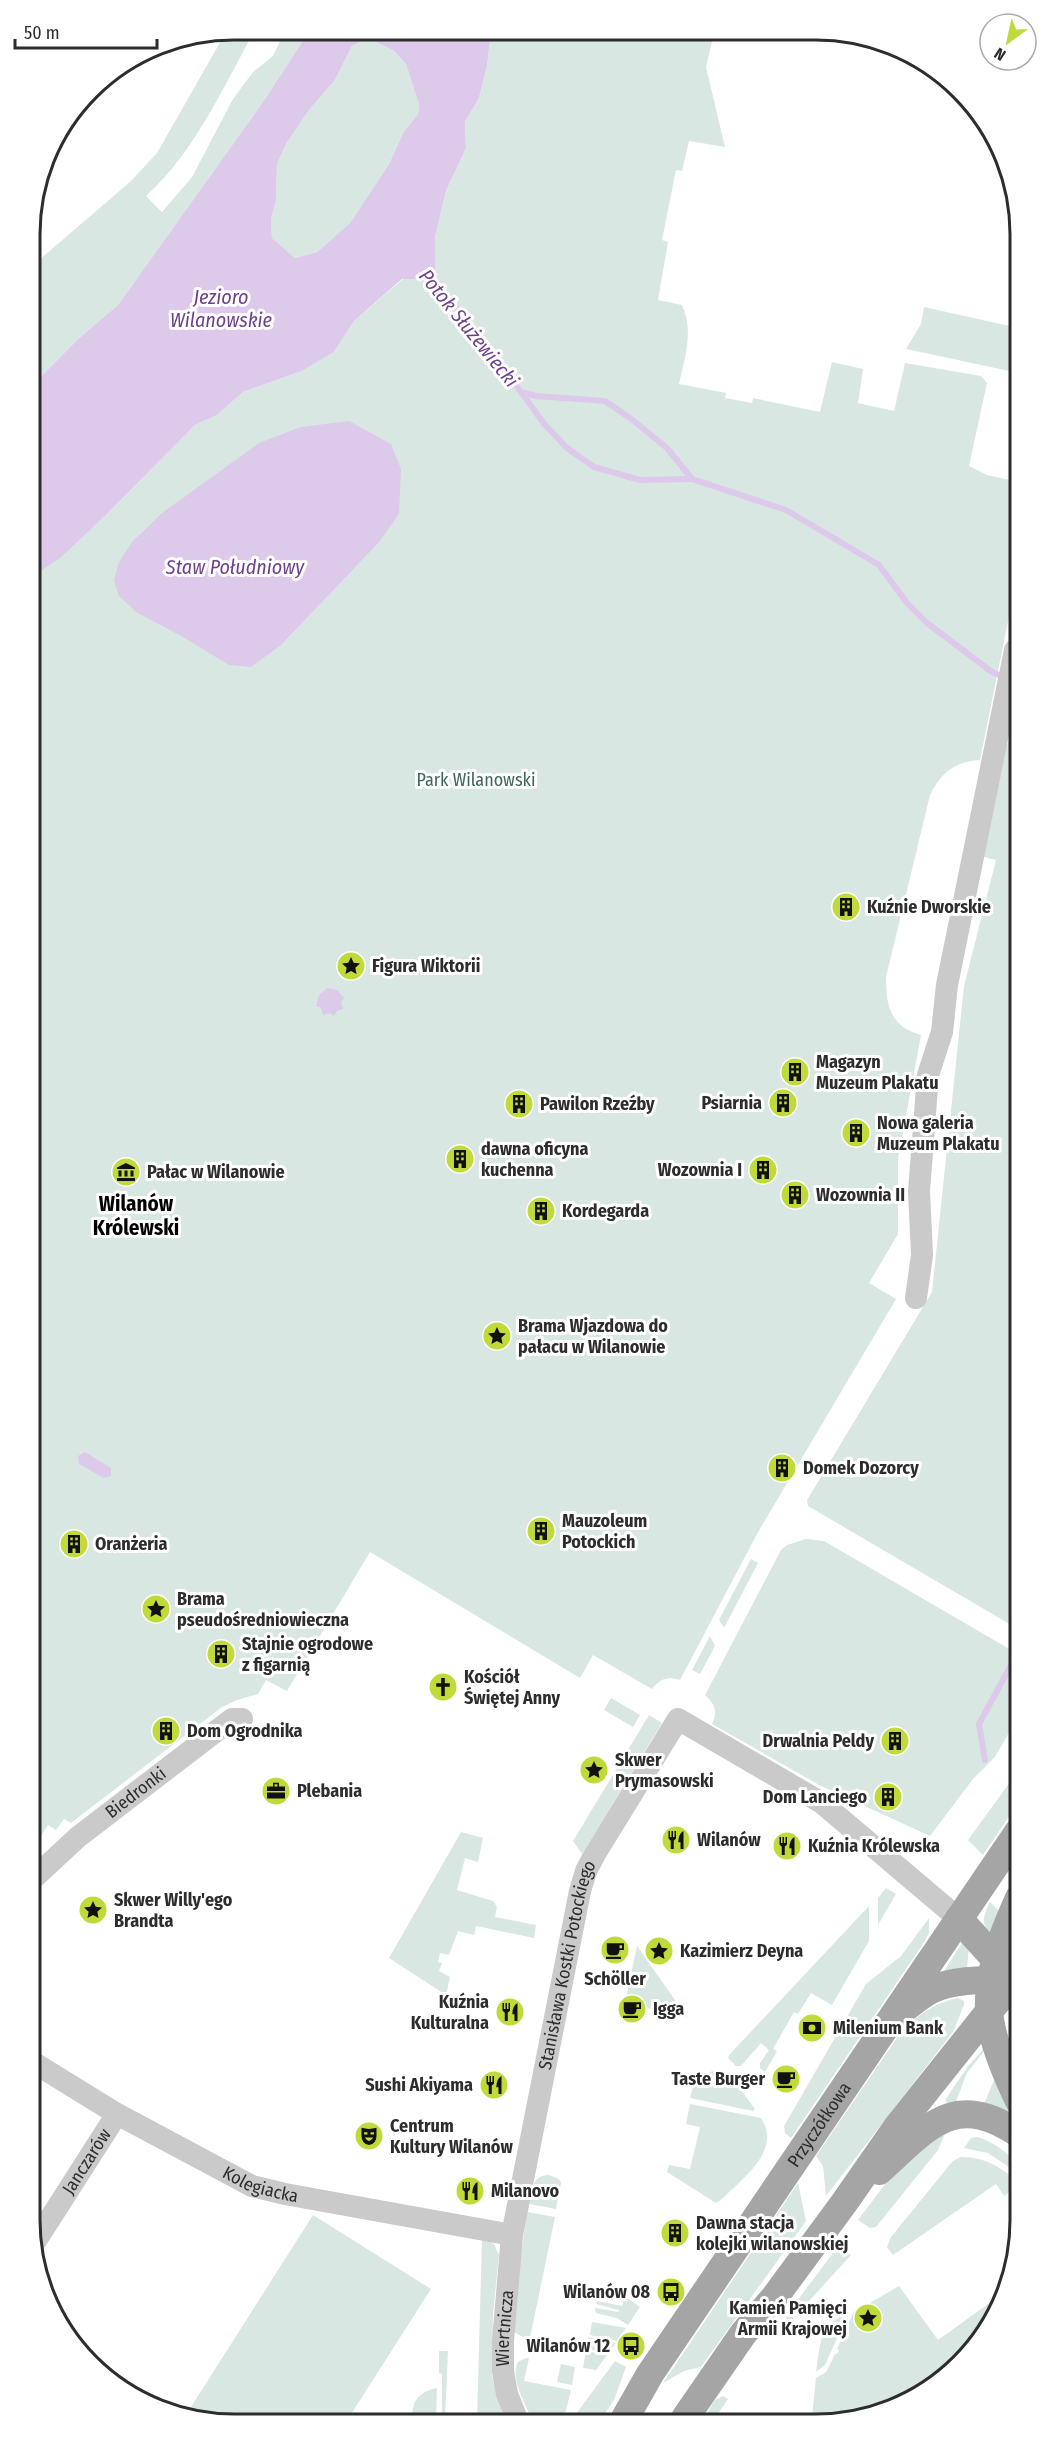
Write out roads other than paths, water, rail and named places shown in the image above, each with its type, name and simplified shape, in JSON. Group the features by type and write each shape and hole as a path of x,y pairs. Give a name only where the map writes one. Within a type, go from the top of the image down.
{"main road":[{"name":"Przyczółkowa","path":"627,2414 650,2374 1009,1845"},
{"path":"959,1919 1008,1976"},
{"path":"688,2414 743,2334 774,2298 897,2127 989,2011 1008,1976"},
{"path":"895,2015 930,1990 946,1984 1008,1976"},
{"path":"989,2011 1009,2075"},
{"path":"844,2203 915,2139 944,2118 966,2114 987,2116 1009,2128"}],"street":[{"path":"916,1298 922,1255 919,1191 928,1075 942,1032 947,985 1010,675"},
{"name":"Biedronki","path":"40,1872 78,1837 232,1719 242,1719"},
{"name":"Stanisława Kostki Potockiego","path":"512,2235 586,1871 678,1719 822,1803 959,1919"},
{"name":"Kolegiacka","path":"40,2067 117,2114 252,2186 512,2235"},
{"name":"Janczarów","path":"41,2233 117,2114"},
{"name":"Wiertnicza","path":"512,2235 503,2341 503,2371 507,2394 515,2414"}],"water":[{"name":"Jezioro Wilanowskie","path":"303,40 364,40 352,46 335,80 309,110 286,144 277,164 276,201 271,219 272,238 295,258 317,252 350,223 389,164 403,133 418,114 419,105 406,64 394,51 372,40 490,40 487,66 479,98 465,122 466,148 446,191 435,237 435,270 423,279 402,279 354,321 334,352 302,371 243,392 217,415 195,425 110,511 60,558 41,571 41,377 78,339 118,305 263,102"},
{"name":"Staw Południowy","path":"349,421 391,444 401,469 399,514 379,542 281,645 251,667 229,665 136,612 119,596 114,581 119,562 132,542 162,513 259,443 301,427"},
{"path":"327,988 337,990 344,998 341,1002 343,1009 337,1011 334,1016 330,1013 323,1015 321,1008 316,1006 319,995"},
{"path":"85,1452 111,1468 111,1476 104,1478 79,1464 78,1456"}],"waterway":[{"name":"Potok Służewiecki","path":"425,270 521,392 536,396 605,401 667,448 692,479 786,510 879,565 907,603 927,623 992,672 1006,678"},
{"path":"521,392 545,425 567,448 594,467 640,480 692,479"},
{"name":"Potok Służewiecki","path":"985,1760 979,1724 1009,1668"}],"place":[{"name":"Kuźnie Dworskie","path":"846,907"},
{"name":"Figura Wiktorii","path":"351,966"},
{"name":"Magazyn Muzeum Plakatu","path":"795,1072"},
{"name":"Psiarnia","path":"783,1103"},
{"name":"Pawilon Rzeźby","path":"519,1104"},
{"name":"Nowa galeria Muzeum Plakatu","path":"856,1133"},
{"name":"dawna oficyna kuchenna","path":"460,1159"},
{"name":"Wozownia I","path":"763,1170"},
{"name":"Pałac w Wilanowie","path":"126,1172"},
{"name":"Wozownia II","path":"795,1195"},
{"name":"Kordegarda","path":"541,1211"},
{"name":"Brama Wjazdowa do pałacu w Wilanowie","path":"497,1336"},
{"name":"Domek Dozorcy","path":"782,1468"},
{"name":"Mauzoleum Potockich","path":"541,1531"},
{"name":"Oranżeria","path":"74,1544"},
{"name":"Brama pseudośredniowieczna","path":"156,1609"},
{"name":"Stajnie ogrodowe z figarnią","path":"221,1654"},
{"name":"Kościół Świętej Anny","path":"443,1687"},
{"name":"Dom Ogrodnika","path":"166,1731"},
{"name":"Drwalnia Peldy","path":"895,1741"},
{"name":"Skwer Prymasowski","path":"594,1770"},
{"name":"Plebania","path":"276,1791"},
{"name":"Dom Lanciego","path":"888,1797"},
{"name":"Wilanów","path":"676,1840"},
{"name":"Kuźnia Królewska","path":"787,1846"},
{"name":"Skwer Willy'ego Brandta","path":"93,1910"},
{"name":"Schöller","path":"615,1950"},
{"name":"Kazimierz Deyna","path":"659,1951"},
{"name":"Igga","path":"632,2009"},
{"name":"Kuźnia Kulturalna","path":"510,2012"},
{"name":"Milenium Bank","path":"812,2028"},
{"name":"Taste Burger","path":"786,2079"},
{"name":"Sushi Akiyama","path":"494,2085"},
{"name":"Centrum Kultury Wilanów","path":"369,2136"},
{"name":"Milanovo","path":"470,2191"},
{"name":"Dawna stacja kolejki wilanowskiej","path":"675,2233"},
{"name":"Wilanów 08","path":"671,2292"},
{"name":"Kamień Pamięci Armii Krajowej","path":"868,2318"},
{"name":"Wilanów 12","path":"631,2346"}],"district":[{"name":"Wilanów Królewski","path":"136,1216"}],"park label":[{"name":"Park Wilanowski","path":"476,780"}]}
